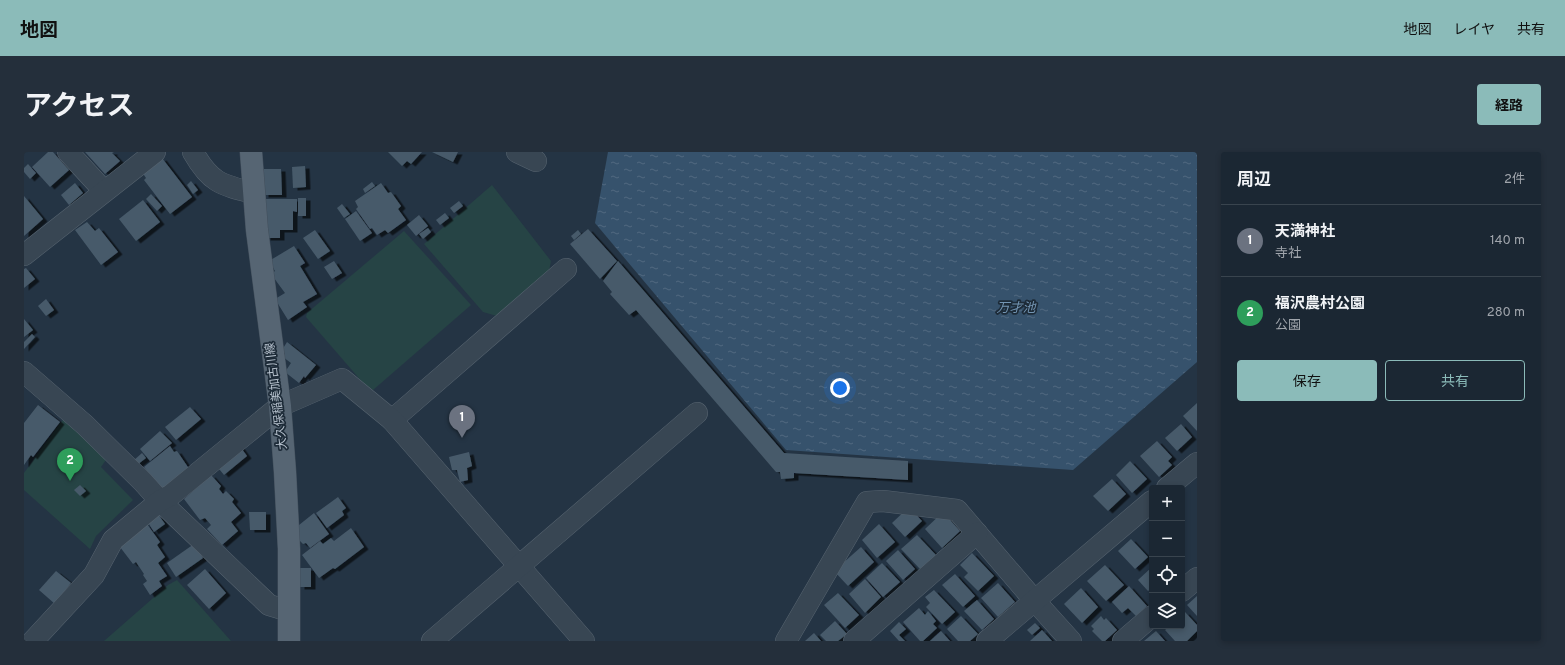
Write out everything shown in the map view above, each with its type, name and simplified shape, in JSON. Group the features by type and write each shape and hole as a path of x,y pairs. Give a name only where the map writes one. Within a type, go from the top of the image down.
{"main road":[{"name":"大久保稲美加古川線","path":"251,152 264,290 280,406 286,472 289,542 290,641"}],"street":[{"path":"68,152 104,191"},
{"path":"24,255 155,152"},
{"path":"193,152 201,166 211,178 232,188 254,193"},
{"path":"517,152 536,161"},
{"path":"392,420 566,269"},
{"path":"24,372 85,425 143,482 160,501 270,605 289,611"},
{"path":"33,641 94,575 113,540 160,501 171,495 280,406 342,379 392,420 584,641"},
{"path":"432,641 697,413"},
{"path":"1171,485 1197,463"},
{"path":"786,641 867,502 883,501 957,510 1034,600 1072,641"},
{"path":"987,641 1149,504"},
{"path":"854,641 977,533"},
{"path":"1185,588 1197,578"},
{"path":"1123,641 1149,619"}],"green space":[{"path":"492,185 551,261 549,271 497,316 483,312 424,244"},
{"path":"404,231 471,305 373,390 364,384 306,317 307,313"},
{"path":"65,417 108,457 101,467 133,500 96,536 90,549 24,490 24,473"},
{"path":"177,580 231,641 104,641 168,585"}],"water":[{"name":"万才池","path":"608,152 1197,152 1197,362 1073,470 786,450 595,223"}],"building":[{"path":"48,152 53,152 69,170 50,187 32,167"},
{"path":"85,152 114,152 112,153 120,161 105,174"},
{"path":"388,152 422,152 411,164 407,161 402,166"},
{"path":"432,152 458,152 453,162"},
{"path":"162,158 192,197 170,214 144,180 146,178 142,172"},
{"path":"28,164 36,173 30,179 24,172 24,168"},
{"path":"305,166 306,187 293,188 292,167"},
{"path":"264,169 281,169 282,195 264,195"},
{"path":"191,181 198,190 193,194 187,185"},
{"path":"372,182 375,186 365,193 363,189"},
{"path":"75,183 83,193 69,205 61,195"},
{"path":"381,183 388,193 391,192 401,206 398,209 406,220 388,233 385,230 377,235 372,228 370,229 356,209 358,207 355,201"},
{"path":"151,194 162,206 157,211 146,199"},
{"path":"24,196 43,219 24,236"},
{"path":"298,198 306,198 306,216 298,216"},
{"path":"266,199 297,199 297,212 293,211 293,230 280,230 280,238 266,238"},
{"path":"143,200 160,222 136,241 119,219"},
{"path":"459,201 463,206 454,213 450,208"},
{"path":"342,204 350,214 344,218 337,208"},
{"path":"356,211 372,233 360,241 345,219"},
{"path":"445,213 449,218 440,225 436,220"},
{"path":"419,215 428,226 416,236 407,225"},
{"path":"87,222 95,231 99,228 118,252 101,265 75,230"},
{"path":"428,228 431,232 423,239 419,234"},
{"path":"588,229 617,261 600,279 570,244"},
{"path":"315,230 330,251 318,259 303,238"},
{"path":"578,230 581,234 574,240 571,236"},
{"path":"294,246 305,263 300,266 317,294 303,302 307,307 288,320 275,299 285,293 271,274 275,271 269,261"},
{"path":"334,261 342,273 332,279 324,267"},
{"path":"618,261 784,453 908,461 908,480 794,473 794,478 781,479 780,472 776,472 636,310 629,315 610,294 612,292 603,281"},
{"path":"26,268 35,279 24,288 24,269"},
{"path":"46,299 54,310 46,316 38,306"},
{"path":"24,319 33,330 24,337"},
{"path":"32,334 35,337 24,349 24,342"},
{"path":"287,342 316,365 299,383 285,372 291,363 283,357 285,354 282,350"},
{"path":"1197,403 1197,431 1183,416"},
{"path":"38,405 60,422 33,457 31,455 24,465 24,423"},
{"path":"190,407 201,419 176,440 165,427"},
{"path":"1181,424 1192,437 1177,451 1165,438"},
{"path":"160,431 172,443 150,461 140,449"},
{"path":"1157,441 1172,457 1168,461 1172,465 1159,477 1140,456"},
{"path":"239,445 247,456 224,475 215,464"},
{"path":"170,446 174,452 177,451 192,473 166,495 144,467"},
{"path":"469,452 472,466 467,468 468,480 460,482 457,470 452,470 449,457"},
{"path":"142,453 146,458 137,465 133,461"},
{"path":"1130,461 1147,479 1132,493 1116,475"},
{"path":"211,475 221,486 219,489 223,494 226,491 234,499 232,502 241,513 231,522 238,531 222,545 207,529 211,525 205,518 200,520 184,499"},
{"path":"1112,479 1126,494 1108,511 1093,496"},
{"path":"80,485 86,491 80,496 74,490"},
{"path":"338,497 346,508 342,511 344,515 327,528 316,513"},
{"path":"909,507 922,521 905,537 892,523"},
{"path":"249,512 266,512 266,530 250,530"},
{"path":"943,512 960,531 942,548 925,529"},
{"path":"314,513 329,534 310,548 306,543 303,544 299,540 299,525"},
{"path":"158,514 165,524 154,532 147,521"},
{"path":"147,524 160,542 157,545 165,557 158,563 167,576 159,581 162,586 150,595 143,584 147,581 143,575 144,574 136,562 133,564 120,547"},
{"path":"879,524 895,542 877,558 862,540"},
{"path":"351,528 364,547 335,569 333,568 319,578 302,555 320,541 323,544 331,538 334,541"},
{"path":"917,535 936,555 921,570 901,549"},
{"path":"1131,539 1148,557 1135,569 1118,551"},
{"path":"194,544 203,558 176,577 167,563"},
{"path":"861,547 874,562 848,586 834,571"},
{"path":"898,550 915,569 903,580 886,561"},
{"path":"972,553 994,576 978,591 964,577 968,573 960,565"},
{"path":"882,563 900,582 883,597 866,578"},
{"path":"1105,565 1124,585 1106,601 1087,581"},
{"path":"300,568 311,568 311,587 300,587"},
{"path":"205,569 226,593 209,609 187,585"},
{"path":"1149,570 1149,590 1148,591 1138,580"},
{"path":"56,571 71,583 55,604 39,590"},
{"path":"955,574 975,596 963,607 942,585"},
{"path":"865,579 881,597 865,613 849,594"},
{"path":"998,583 1015,602 998,617 981,598"},
{"path":"1129,586 1147,606 1136,616 1128,608 1122,613 1112,602"},
{"path":"1081,588 1098,607 1082,623 1064,604"},
{"path":"934,590 955,612 942,624 926,607 930,603 925,597"},
{"path":"838,593 859,615 845,628 824,605"},
{"path":"1197,596 1197,616 1187,605"},
{"path":"977,600 994,619 982,630 964,611"},
{"path":"919,608 925,615 928,611 936,621 933,624 937,628 923,641 920,641 903,622"},
{"path":"1185,612 1197,625 1197,631 1187,641 1175,641 1165,630 1185,629"},
{"path":"961,616 978,634 970,641 958,641 947,629"},
{"path":"1101,616 1104,620 1106,618 1117,630 1105,641 1102,641 1092,631 1094,629 1091,626"},
{"path":"835,621 847,634 838,641 826,641 820,635"},
{"path":"899,622 906,629 899,635 905,641 899,641 890,631"},
{"path":"1035,623 1040,628 1032,635 1027,630"},
{"path":"1042,630 1052,641 1030,641"},
{"path":"941,631 950,641 930,641"},
{"path":"1156,631 1165,641 1144,641"},
{"path":"814,633 821,641 805,641"}],"place":[{"name":"天満神社","path":"462,438"},
{"name":"福沢農村公園","path":"70,481"}]}
